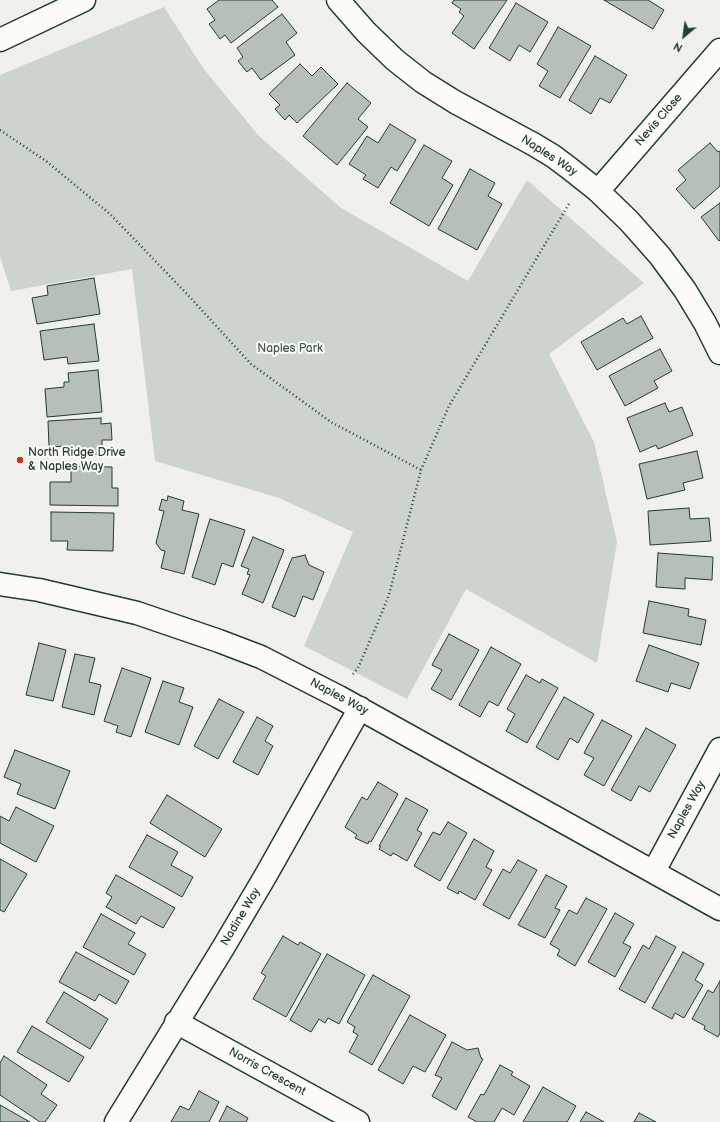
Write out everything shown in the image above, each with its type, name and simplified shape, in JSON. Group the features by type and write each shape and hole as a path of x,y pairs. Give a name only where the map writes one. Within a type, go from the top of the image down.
{"street":[{"path":"0,40 84,0"},
{"name":"Naples Way","path":"338,0 366,32 395,60 423,82 455,102 539,148 569,168 598,191 629,221 660,256 685,290 720,354"},
{"name":"Nevis Close","path":"598,191 720,50"},
{"name":"Naples Way","path":"0,584 68,596 137,613 182,627 261,658 316,684 360,708 720,909"},
{"name":"Nadine Way","path":"116,1122 262,882 360,708"},
{"name":"Naples Way","path":"654,871 720,749"},
{"name":"Norris Crescent","path":"176,1022 358,1122"}],"path":[{"path":"0,130 46,161 110,214 187,294 251,364 331,422 421,470"},
{"path":"353,674 358,668 376,629 389,595 421,470 449,406 570,202"}],"green space":[{"name":"Naples Park","path":"164,7 203,68 258,135 341,208 468,281 527,180 644,283 549,354 594,442 617,542 597,663 466,589 407,699 304,646 353,532 279,498 155,461 132,269 11,291 0,257 0,75"}],"building":[{"path":"219,0 272,0 278,7 231,43 225,35 220,39 209,24 215,20 207,9"},
{"path":"454,0 507,0 474,49 452,33 464,16 459,12 461,9 452,3"},
{"path":"604,0 648,0 664,10 653,29"},
{"path":"516,3 548,22 530,52 519,45 510,61 489,48"},
{"path":"282,14 297,33 286,42 295,55 261,80 252,68 247,72 238,61 243,57 237,48"},
{"path":"558,27 591,46 560,98 539,86 548,71 537,64"},
{"path":"595,56 627,75 610,103 600,98 591,114 569,100"},
{"path":"300,64 312,76 321,67 338,84 297,123 289,115 285,120 275,109 280,105 269,94"},
{"path":"347,83 371,103 358,119 368,127 337,165 303,136"},
{"path":"390,124 416,140 397,171 391,167 378,188 363,179 366,175 349,164 367,136 378,143"},
{"path":"710,143 718,152 720,151 720,186 694,209 676,189 686,180 678,170"},
{"path":"424,145 452,161 442,178 453,185 429,226 390,203"},
{"path":"470,169 495,183 488,196 502,204 477,250 438,229"},
{"path":"720,203 720,240 719,241 701,217"},
{"path":"94,278 100,314 37,324 32,298 48,295 47,286"},
{"path":"641,316 653,338 597,370 581,342 623,318 627,324"},
{"path":"94,324 99,361 68,364 67,357 44,360 40,331"},
{"path":"660,349 672,371 654,381 658,388 625,406 609,376"},
{"path":"98,370 102,412 47,417 45,389 64,387 64,382 69,382 68,373"},
{"path":"665,403 669,412 682,407 693,435 658,449 656,445 640,452 627,418"},
{"path":"101,418 101,424 111,423 112,440 102,440 102,454 68,455 67,446 49,447 48,421"},
{"path":"697,451 703,478 683,483 685,490 647,499 639,464"},
{"path":"71,466 112,467 112,488 118,488 118,506 50,505 50,482 71,482"},
{"path":"168,496 184,501 182,510 199,514 184,574 161,568 165,551 161,550 156,543 164,511 159,510 162,499 167,501"},
{"path":"689,508 690,519 709,518 711,541 650,545 648,511"},
{"path":"51,512 114,513 113,551 67,550 68,541 51,541"},
{"path":"210,519 245,530 233,567 222,563 215,585 192,577"},
{"path":"253,537 284,550 263,603 242,594 250,575 247,574 249,569 241,566"},
{"path":"658,553 713,557 712,580 685,578 685,589 656,587"},
{"path":"305,555 309,565 324,572 313,600 303,596 295,617 272,607 292,558"},
{"path":"649,601 689,609 688,616 706,620 701,645 643,633"},
{"path":"449,634 479,650 451,700 431,689 442,670 432,665"},
{"path":"39,643 66,650 53,701 26,695"},
{"path":"649,645 699,663 690,689 671,683 668,692 636,681"},
{"path":"491,647 521,664 498,706 489,701 480,717 459,705"},
{"path":"75,654 95,658 89,682 101,685 94,715 62,707"},
{"path":"122,668 151,678 131,737 116,732 118,726 104,721"},
{"path":"526,675 540,683 542,679 558,688 527,743 506,731 515,714 507,709"},
{"path":"163,681 184,688 179,702 193,707 179,745 145,732"},
{"path":"564,697 594,714 578,743 570,738 558,760 536,747"},
{"path":"219,699 244,712 218,759 194,746"},
{"path":"257,717 273,726 265,741 273,746 258,775 233,762"},
{"path":"602,720 632,736 604,786 584,775 594,758 584,753"},
{"path":"646,728 676,745 650,792 639,786 631,801 611,790"},
{"path":"15,750 70,771 55,809 17,794 21,784 4,777"},
{"path":"378,782 398,794 371,842 369,841 368,844 355,838 357,835 345,827 362,797 367,800"},
{"path":"167,795 222,829 205,857 150,823"},
{"path":"406,798 428,810 417,830 422,833 407,861 393,853 391,856 379,849 381,846 379,846"},
{"path":"16,807 54,826 36,862 0,843 0,816 9,821"},
{"path":"448,822 467,833 440,881 414,866 433,832 440,835"},
{"path":"147,835 178,852 171,865 193,877 182,897 129,867"},
{"path":"474,839 494,851 486,867 492,870 475,900 459,891 458,894 447,888"},
{"path":"0,859 27,874 4,912 0,910"},
{"path":"518,860 537,870 509,919 483,905 503,869 510,873"},
{"path":"116,875 175,908 163,928 141,916 136,924 106,907 112,897 106,893"},
{"path":"546,875 567,886 555,908 560,910 545,938 518,925"},
{"path":"586,898 607,909 575,966 557,955 560,950 550,944 569,910 577,914"},
{"path":"615,913 634,924 623,943 631,947 615,977 588,962"},
{"path":"101,914 135,933 128,944 146,954 134,975 83,947"},
{"path":"283,936 298,945 300,942 321,954 286,1017 253,999 266,976 261,973"},
{"path":"656,936 676,947 645,1003 619,989 643,945 649,949"},
{"path":"76,952 129,981 116,1004 99,994 95,1001 59,982"},
{"path":"683,952 704,964 695,980 703,985 684,1018 675,1013 672,1019 652,1008"},
{"path":"327,954 365,975 339,1024 328,1018 325,1023 319,1019 311,1032 290,1020"},
{"path":"373,975 410,996 372,1065 349,1052 358,1035 353,1032 355,1027 347,1022"},
{"path":"720,981 720,1033 718,1037 704,1029 705,1026 692,1019 708,990 713,993"},
{"path":"64,992 108,1019 90,1049 46,1022"},
{"path":"410,1015 446,1035 425,1072 413,1066 403,1084 378,1070"},
{"path":"32,1026 84,1057 69,1082 17,1052"},
{"path":"452,1042 467,1050 478,1048 481,1058 483,1059 456,1110 432,1096 442,1078 435,1075"},
{"path":"4,1056 47,1085 41,1094 57,1105 45,1122 40,1122 0,1095 0,1063"},
{"path":"500,1065 513,1072 511,1075 530,1086 514,1115 502,1108 494,1122 477,1122 468,1117 481,1094 484,1095"},
{"path":"543,1087 576,1106 567,1122 523,1122"},
{"path":"199,1091 219,1102 209,1122 171,1122 180,1106 189,1110"},
{"path":"0,1105 30,1122 0,1122"},
{"path":"227,1106 248,1118 246,1122 219,1122"},
{"path":"586,1112 604,1122 580,1122"},
{"path":"639,1113 656,1122 634,1122"}],"place":[{"name":"North Ridge Drive & Naples Way","path":"20,460"}]}
